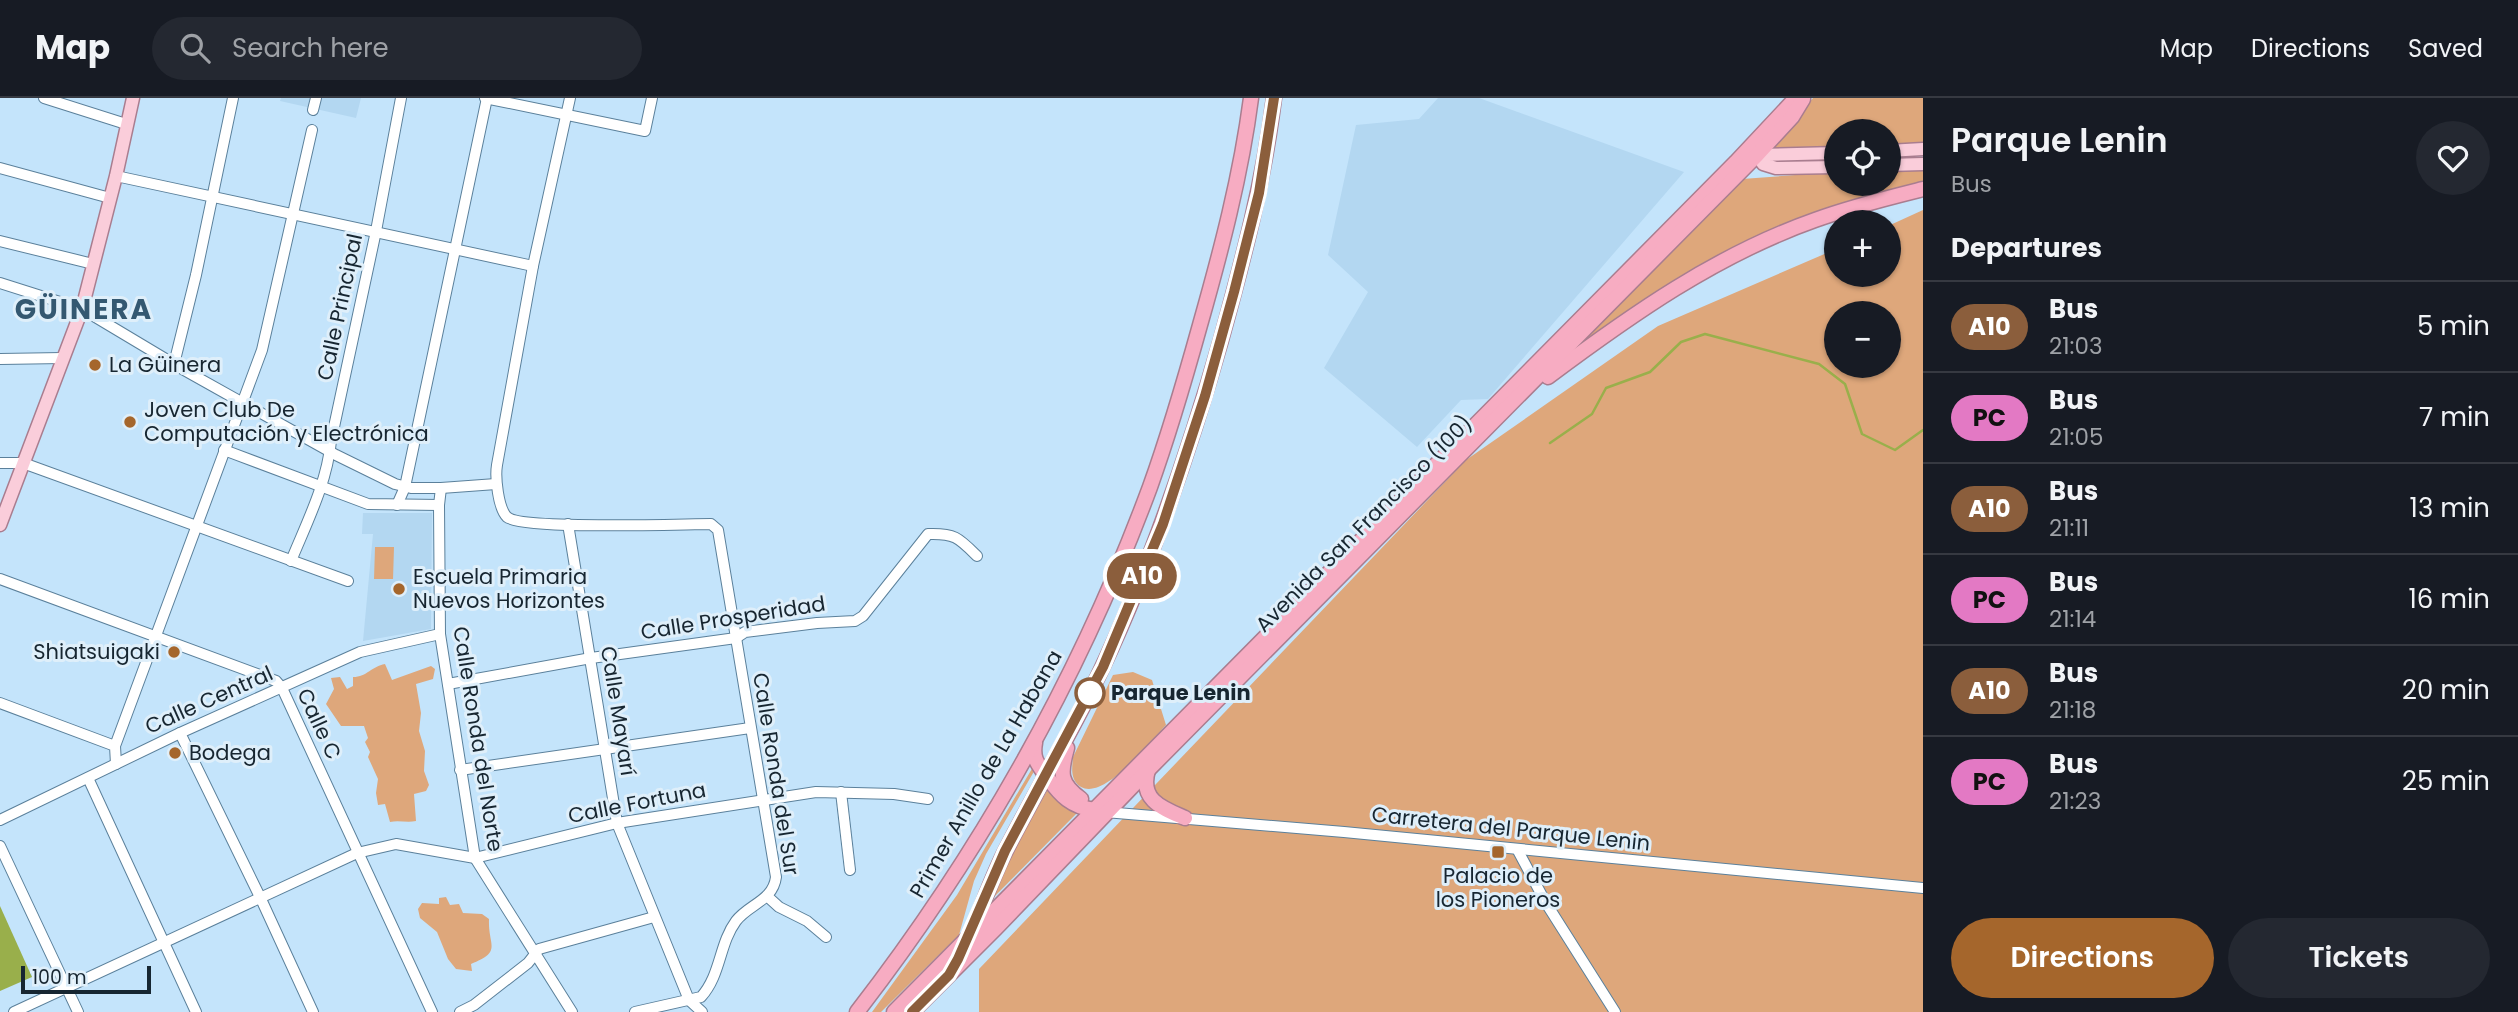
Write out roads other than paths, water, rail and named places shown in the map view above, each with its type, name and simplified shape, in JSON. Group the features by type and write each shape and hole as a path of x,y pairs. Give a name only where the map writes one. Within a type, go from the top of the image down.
{"highway":[{"name":"Primer Anillo de La Habana","path":"857,1012 905,950 959,871 1035,738 1101,608 1151,484 1182,388 1234,192 1251,98"},
{"path":"949,975 969,936 1005,851 1103,667 1163,524 1234,292 1259,193 1274,98"},
{"name":"Avenida San Francisco (100)","path":"1142,769 1513,403 1756,148 1796,98"},
{"name":"Avenida San Francisco (100)","path":"912,1012 1101,811 1736,162 1792,117 1804,98"},
{"path":"1513,403 1626,319 1724,261 1814,220 1923,189"},
{"path":"1070,733 1062,777 1067,789 1101,811"},
{"path":"1035,738 1035,762 1054,788 1069,802 1081,808 1101,811"},
{"path":"1078,797 1091,798 1107,793 1142,769 1151,798 1161,807 1185,818"},
{"name":"Avenida San Francisco (100)","path":"894,1012 969,936 1101,811"}],"main road":[{"path":"0,524 82,309 133,98"},
{"path":"1824,152 1756,148 1763,164 1776,168 1824,167"},
{"path":"1901,150 1923,149"},
{"path":"1901,165 1923,164"}],"street":[{"path":"44,98 127,124"},
{"path":"174,364 196,275 233,98"},
{"path":"313,110 316,98"},
{"name":"Calle Principal","path":"291,561 321,487 330,451 401,98"},
{"path":"397,505 405,487 486,98 645,131 652,98"},
{"path":"568,524 512,519 504,512 496,484 497,465 533,266 570,98"},
{"path":"116,764 115,746 266,338 312,130"},
{"path":"0,168 110,198"},
{"path":"116,176 533,266"},
{"path":"0,241 93,264"},
{"path":"0,283 82,309 174,364 395,484 405,487 441,488 496,484"},
{"path":"0,359 63,358"},
{"path":"225,450 368,504 439,505"},
{"path":"0,463 23,463 348,581"},
{"name":"Calle Ronda del Norte","path":"441,488 440,634 475,858 572,1012"},
{"name":"Calle Ronda del Sur","path":"568,524 710,524 718,530 776,877 768,897 738,918 729,934 710,986 701,997 689,1000"},
{"name":"Calle Mayarí","path":"568,524 617,823 689,1000 702,1012"},
{"name":"Calle Prosperidad","path":"448,684 591,658 736,638 745,632 859,620 928,534 949,533 959,538 977,556"},
{"name":"Calle C","path":"0,579 276,681 282,688 432,1012"},
{"name":"Calle Central","path":"0,820 180,733 360,652 440,634"},
{"path":"0,703 115,746"},
{"path":"460,769 750,727"},
{"path":"180,733 313,1012"},
{"path":"88,778 196,1012"},
{"name":"Calle Fortuna","path":"14,1012 357,853 396,844 475,858 617,823 816,792 894,794 928,799"},
{"path":"841,792 850,870"},
{"name":"Carretera del Parque Lenin","path":"1101,811 1923,888"},
{"path":"0,846 78,1012"},
{"path":"1517,849 1546,903 1615,1012"},
{"path":"768,897 779,908 807,922 826,937"},
{"path":"460,1012 474,1005 528,963 535,953 545,946 654,917"},
{"path":"635,1012 689,1000"}],"waterway":[{"path":"1550,443 1592,414 1606,388 1650,372 1681,342 1705,334 1819,364 1845,384 1862,434 1895,450 1923,430"}],"place":[{"name":"La Güinera","path":"95,365"},
{"name":"Joven Club De Computación y Electrónica","path":"130,422"},
{"name":"Escuela Primaria Nuevos Horizontes","path":"399,589"},
{"name":"Shiatsuigaki","path":"174,652"},
{"name":"Parque Lenin","path":"1090,693"},
{"name":"Bodega","path":"175,753"},
{"name":"Palacio de los Pioneros","path":"1498,852"}],"district":[{"name":"GÜINERA","path":"84,309"}]}
